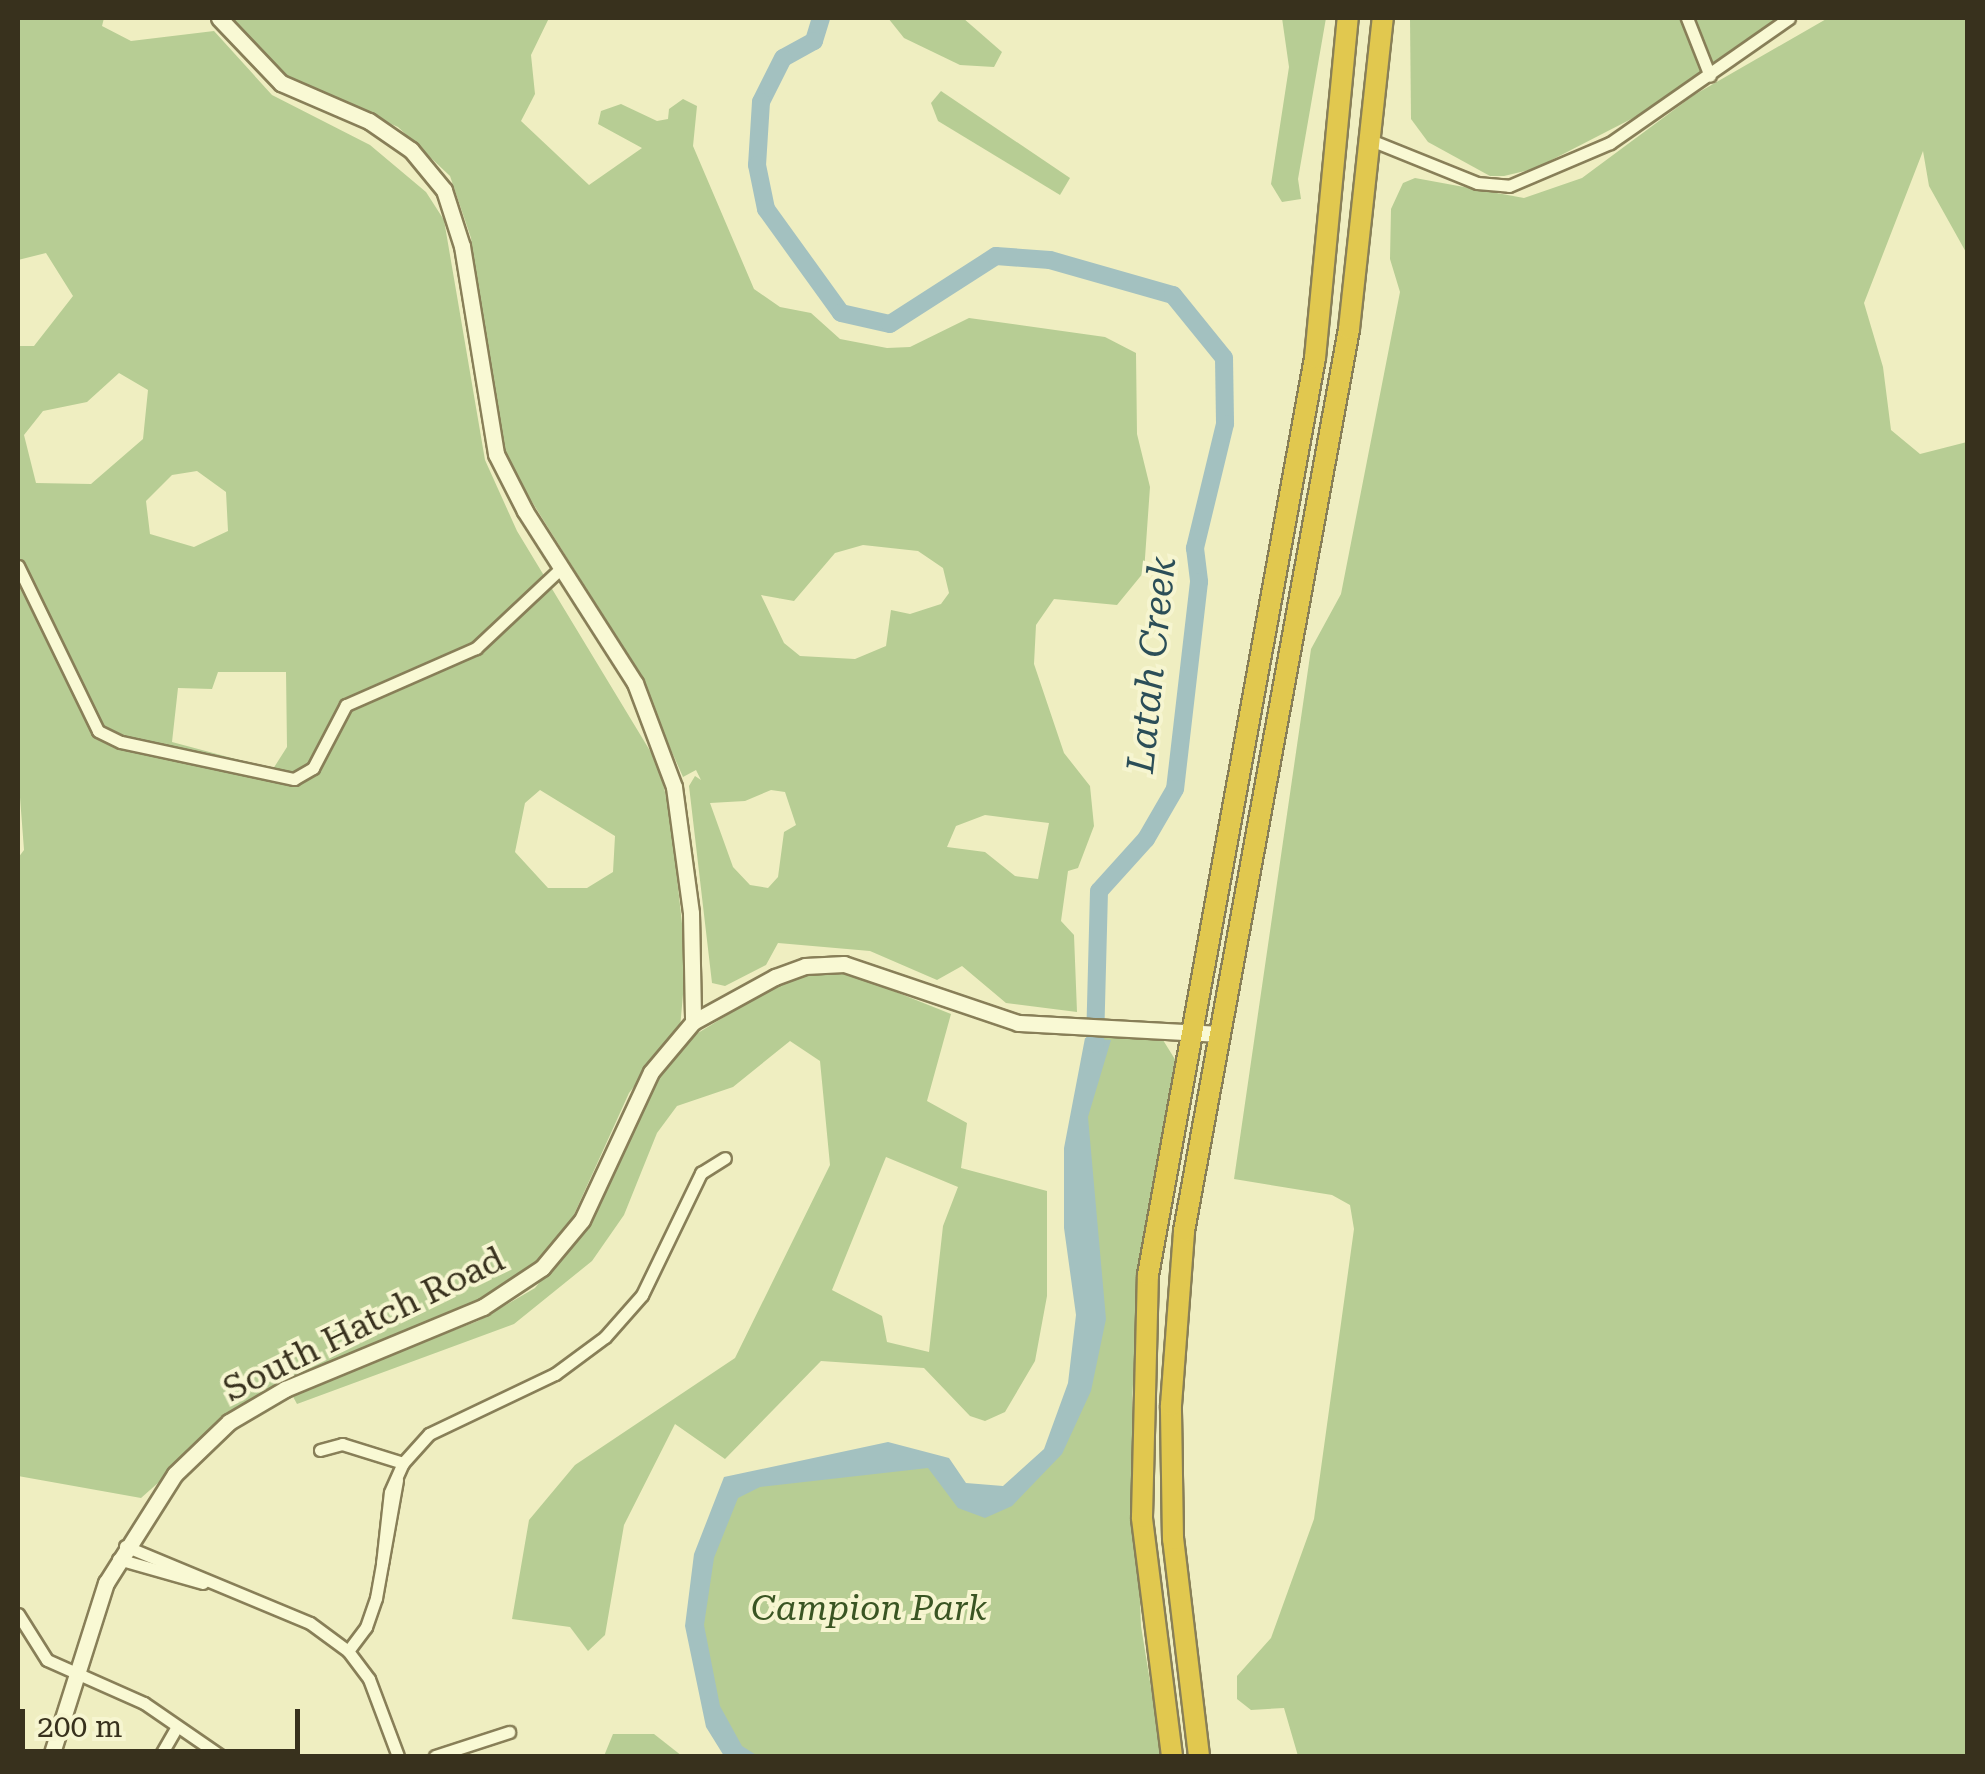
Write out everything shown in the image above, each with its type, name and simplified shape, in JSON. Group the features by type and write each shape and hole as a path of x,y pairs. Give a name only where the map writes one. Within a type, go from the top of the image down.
{"highway":[{"path":"1172,1756 1150,1624 1142,1406 1148,1275 1315,358 1348,18"},
{"path":"1199,1756 1172,1539 1171,1406 1184,1230 1349,329 1374,141 1383,18"}],"main road":[{"path":"219,18 281,83 369,121 411,150 444,190 462,246 496,454 560,569 635,683 674,787 690,898 693,1022"},
{"name":"South Hatch Road","path":"51,1756 75,1672 122,1553 175,1474 229,1422 285,1389 483,1307 542,1268 582,1220 651,1072 693,1022 775,977 834,964 872,970 989,1016 1062,1028 1222,1034"}],"street":[{"path":"1687,18 1710,76"},
{"path":"1374,141 1478,183 1509,186 1610,143 1789,18"},
{"path":"18,566 98,731 121,742 294,779 312,768 346,705 476,648 560,569"},
{"path":"348,1651 366,1627 403,1463 429,1434 555,1374 605,1336 642,1295 701,1174 725,1158"},
{"path":"320,1450 342,1444 403,1463"},
{"path":"122,1553 310,1623 348,1651 369,1679 398,1756"},
{"path":"18,1614 47,1660 177,1726 221,1756"},
{"path":"160,1756 177,1726"},
{"path":"435,1756 508,1732"}],"green space":[{"path":"18,18 104,18 102,26 131,41 214,31 272,95 370,145 426,192 444,220 485,460 517,531 658,764 670,812 686,961 680,1028 629,1093 567,1230 541,1260 458,1314 257,1395 141,1498 18,1476 18,858 24,850 18,771 18,346 34,346 73,296 46,253 18,260","holes":["119,373 148,390 143,439 91,484 36,483 24,435 43,411 87,402","197,471 226,492 228,531 194,547 150,534 146,501 172,475","218,672 286,672 287,747 273,769 172,742 178,688 212,689","540,790 615,836 613,872 587,888 548,888 515,852 525,803"]},
{"path":"227,18 549,18 531,55 535,94 521,121 589,185 642,148 598,124 601,111 621,104 657,121 668,119 669,109 683,99 697,106 693,146 754,289 780,307 811,313 840,339 887,348 910,347 969,318 1105,337 1136,353 1137,434 1150,487 1144,572 1117,605 1054,599 1036,625 1034,664 1064,753 1090,786 1094,826 1078,868 1068,871 1061,921 1074,935 1077,1012 1006,1003 962,966 937,980 870,951 778,943 766,965 725,986 712,983 689,786 695,776 701,780 696,770 683,777 631,660 502,454 488,396 471,238 450,176 398,127 285,79","holes":["863,545 918,551 943,568 949,593 941,604 910,614 891,610 886,646 855,659 800,656 784,643 761,595 794,601 835,553","771,790 785,792 796,825 784,832 778,877 768,888 750,885 733,867 710,803 745,801","985,815 1049,823 1038,879 1015,876 985,852 947,847 956,826"]},
{"path":"888,18 963,18 1002,52 994,67 960,65 904,38"},
{"path":"1282,18 1326,18 1298,179 1301,199 1282,202 1271,184 1289,67"},
{"path":"1410,18 1780,18 1639,115 1534,169 1490,176 1428,142 1411,119"},
{"path":"1828,18 1967,18 1967,254 1929,186 1923,151 1864,303 1883,367 1891,430 1920,454 1967,442 1967,1756 1298,1756 1284,1708 1251,1710 1237,1699 1237,1676 1271,1638 1314,1519 1354,1229 1350,1205 1332,1195 1234,1179 1311,649 1341,594 1400,292 1390,259 1391,209 1403,183 1415,178 1524,198 1582,178 1694,95"},
{"path":"941,91 1070,178 1060,195 938,121 931,103"},
{"path":"846,972 951,1014 927,1101 967,1123 961,1168 1047,1191 1047,1296 1035,1361 1005,1412 985,1421 970,1416 924,1368 821,1361 725,1459 675,1424 624,1525 605,1635 588,1651 570,1627 512,1619 529,1520 575,1465 735,1358 830,1165 820,1061 790,1041 733,1087 677,1106 657,1133 624,1215 592,1261 514,1324 297,1404 291,1393 478,1321 535,1288 588,1221 665,1065 693,1036 770,989 811,974","holes":["886,1157 958,1187 943,1226 929,1352 887,1342 882,1316 832,1290"]},
{"name":"Campion Park","path":"1091,1036 1163,1040 1176,1061 1138,1274 1132,1406 1141,1626 1162,1756 738,1756 712,1714 694,1625 730,1490 929,1458 984,1501 1051,1453 1078,1386 1077,1117"},
{"path":"613,1734 654,1734 682,1756 604,1756"}],"water":[{"path":"1085,1038 1111,1040 1088,1117 1106,1319 1091,1391 1062,1454 1012,1506 985,1518 958,1508 928,1468 760,1487 738,1498 714,1558 704,1625 720,1706 742,1746 758,1756 724,1756 706,1727 685,1626 694,1554 724,1477 888,1442 949,1458 966,1483 1003,1486 1044,1449 1068,1383 1076,1315 1064,1228 1064,1148"}],"waterway":[{"name":"Latah Creek","path":"821,18 814,41 783,58 761,102 757,165 766,209 841,313 890,324 996,256 1050,260 1173,295 1224,358 1225,424 1195,548 1199,582 1175,789 1146,839 1099,891 1095,1044"}]}
